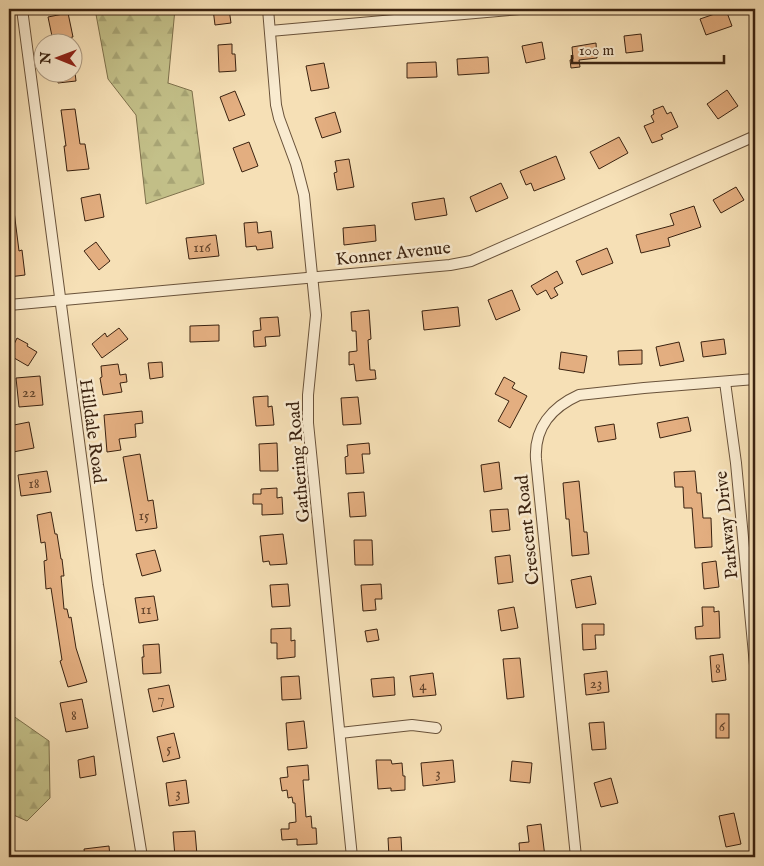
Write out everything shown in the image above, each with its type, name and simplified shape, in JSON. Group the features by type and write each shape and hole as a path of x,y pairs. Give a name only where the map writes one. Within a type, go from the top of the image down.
{"street":[{"name":"Hilldale Road","path":"22,9 98,585 142,857"},
{"name":"Gathering Road","path":"268,9 276,104 279,118 296,164 304,196 316,315 308,395 308,423 352,857"},
{"path":"270,31 520,9"},
{"name":"Konner Avenue","path":"9,305 450,265 471,261 755,136"},
{"name":"Crescent Road","path":"576,857 536,459 536,445 539,432 555,409 580,395 755,379"},
{"name":"Parkway Drive","path":"725,382 747,566 755,664"},
{"path":"340,733 412,725 436,728"}],"green space":[{"path":"95,9 175,9 168,83 192,91 204,184 146,204 136,115 108,79"},
{"path":"9,713 49,741 50,798 27,821 9,813"}],"building":[{"path":"213,9 229,9 231,23 215,25"},
{"path":"726,10 732,26 706,35 700,19"},
{"path":"68,13 72,32 51,32 48,17"},
{"path":"641,34 643,51 626,53 624,36"},
{"path":"542,42 545,59 526,63 522,46"},
{"path":"596,43 597,58 579,60 580,67 571,68 570,60 573,59 572,47"},
{"path":"232,44 232,54 235,54 236,71 219,72 218,45"},
{"path":"488,57 489,73 458,75 457,59"},
{"path":"436,62 437,77 407,78 407,63"},
{"path":"324,63 329,88 311,91 306,66"},
{"path":"727,90 738,106 718,119 707,104"},
{"path":"235,91 245,115 229,121 220,97"},
{"path":"663,106 667,114 671,112 678,127 661,135 663,139 652,143 644,126 654,122 651,116 654,114 653,110"},
{"path":"75,109 80,144 85,144 89,169 67,171 61,110"},
{"path":"335,112 341,132 322,138 315,118"},
{"path":"619,137 628,153 599,169 590,152"},
{"path":"249,142 258,166 242,172 233,148"},
{"path":"556,156 565,179 534,191 531,183 526,185 520,171"},
{"path":"349,159 354,187 337,190 334,173 337,172 335,161"},
{"path":"501,183 508,198 476,212 470,197"},
{"path":"736,187 744,200 721,213 713,200"},
{"path":"100,194 104,217 85,221 81,198"},
{"path":"444,198 447,215 415,220 412,203"},
{"path":"694,206 701,227 668,238 670,246 641,253 636,235 674,225 670,214"},
{"path":"9,211 14,211 19,251 22,250 25,275 9,277"},
{"path":"257,222 258,233 271,231 273,248 257,250 256,246 246,247 244,223"},
{"path":"375,225 376,241 344,245 343,228"},
{"path":"216,235 219,256 189,259 186,238"},
{"path":"96,242 110,261 99,270 84,251"},
{"path":"607,248 613,263 582,275 576,261"},
{"path":"557,271 563,283 554,288 558,295 551,299 546,290 537,295 531,286"},
{"path":"512,290 520,310 496,320 488,300"},
{"path":"458,307 460,326 424,330 422,311"},
{"path":"369,310 371,339 368,340 370,370 375,370 376,379 356,381 354,364 349,365 349,352 357,351 356,331 352,331 351,312"},
{"path":"278,317 280,336 265,337 266,346 254,347 253,331 261,330 260,318"},
{"path":"219,325 219,341 190,342 190,326"},
{"path":"119,328 128,339 102,358 92,344 105,333 107,337"},
{"path":"17,338 37,352 28,366 9,355"},
{"path":"724,339 726,354 703,357 701,342"},
{"path":"679,342 684,361 660,366 656,347"},
{"path":"642,350 642,364 619,365 618,351"},
{"path":"561,352 587,356 584,373 559,369"},
{"path":"162,362 163,377 150,379 148,363"},
{"path":"118,364 120,375 126,374 127,382 120,383 122,392 103,395 100,378 102,377 101,366"},
{"path":"40,376 43,405 19,407 16,378"},
{"path":"504,377 515,383 512,388 527,396 510,428 498,421 509,401 495,394"},
{"path":"268,396 268,407 272,406 274,425 256,426 253,397"},
{"path":"358,397 361,424 343,425 341,398"},
{"path":"142,411 143,423 135,424 136,437 119,439 121,450 107,452 104,415"},
{"path":"688,417 691,431 660,438 657,423"},
{"path":"29,422 34,448 13,452 9,426"},
{"path":"614,424 616,439 598,442 595,427"},
{"path":"277,443 278,471 260,471 259,444"},
{"path":"369,443 370,454 362,454 364,473 346,474 345,457 348,456 347,445"},
{"path":"140,454 148,501 153,500 157,528 136,531 123,457"},
{"path":"499,462 502,489 484,492 481,465"},
{"path":"47,471 51,492 21,496 18,475"},
{"path":"695,471 697,493 701,493 703,518 711,518 712,547 695,548 692,508 684,508 683,487 675,487 674,472"},
{"path":"579,481 584,532 587,532 589,554 572,556 569,519 566,519 563,483"},
{"path":"277,488 277,498 282,497 283,514 262,515 262,504 253,504 253,494 261,494 261,489"},
{"path":"364,492 366,516 350,517 348,493"},
{"path":"508,509 510,530 492,532 490,510"},
{"path":"51,512 62,559 64,576 61,576 64,609 67,609 69,618 71,617 76,648 87,682 68,687 60,661 62,660 51,588 46,589 44,561 47,560 45,542 41,543 37,515"},
{"path":"283,534 287,564 270,565 269,561 263,562 260,536"},
{"path":"354,540 372,540 373,565 355,565"},
{"path":"155,550 161,571 142,576 136,554"},
{"path":"510,555 513,582 498,584 495,557"},
{"path":"716,561 719,587 704,589 702,563"},
{"path":"591,576 596,604 576,608 571,580"},
{"path":"288,584 290,606 272,607 270,585"},
{"path":"381,584 382,599 375,599 376,610 363,611 361,585"},
{"path":"154,596 158,620 139,623 135,598"},
{"path":"514,607 518,628 501,631 498,610"},
{"path":"702,607 714,607 714,612 719,611 720,638 696,639 695,627 703,626"},
{"path":"582,624 604,624 604,635 595,635 596,649 583,650"},
{"path":"291,628 291,641 295,640 295,657 277,659 277,643 271,643 271,629"},
{"path":"377,629 379,640 367,642 365,631"},
{"path":"159,644 161,673 143,674 143,645"},
{"path":"723,654 726,680 712,682 710,656"},
{"path":"520,658 524,697 507,699 503,659"},
{"path":"607,671 609,692 586,695 584,674"},
{"path":"433,673 436,695 413,697 410,676"},
{"path":"299,676 301,699 282,700 281,677"},
{"path":"394,677 395,695 373,697 371,679"},
{"path":"169,685 174,707 153,712 148,689"},
{"path":"82,699 88,728 66,732 60,703"},
{"path":"716,714 729,714 729,738 716,738"},
{"path":"304,721 307,748 288,750 286,723"},
{"path":"604,722 606,749 592,750 589,723"},
{"path":"174,733 180,758 163,762 157,737"},
{"path":"94,756 96,775 80,778 78,760"},
{"path":"376,760 391,760 392,764 402,763 403,776 405,776 405,790 391,791 391,788 378,789"},
{"path":"453,760 455,782 423,786 421,763"},
{"path":"512,761 532,763 530,783 510,781"},
{"path":"308,765 309,780 303,780 306,817 311,816 312,828 316,828 317,844 297,845 297,839 282,840 281,829 289,829 289,823 296,822 295,803 293,803 292,797 288,798 287,790 282,791 280,778 288,777 287,767"},
{"path":"611,778 618,803 601,807 594,783"},
{"path":"186,780 189,803 169,806 166,783"},
{"path":"734,813 741,844 726,847 719,816"},
{"path":"541,824 545,857 520,857 519,843 529,842 527,826"},
{"path":"195,831 197,855 175,857 173,832"},
{"path":"401,837 402,857 389,857 388,838"},
{"path":"109,846 110,857 85,857 84,849"}]}
